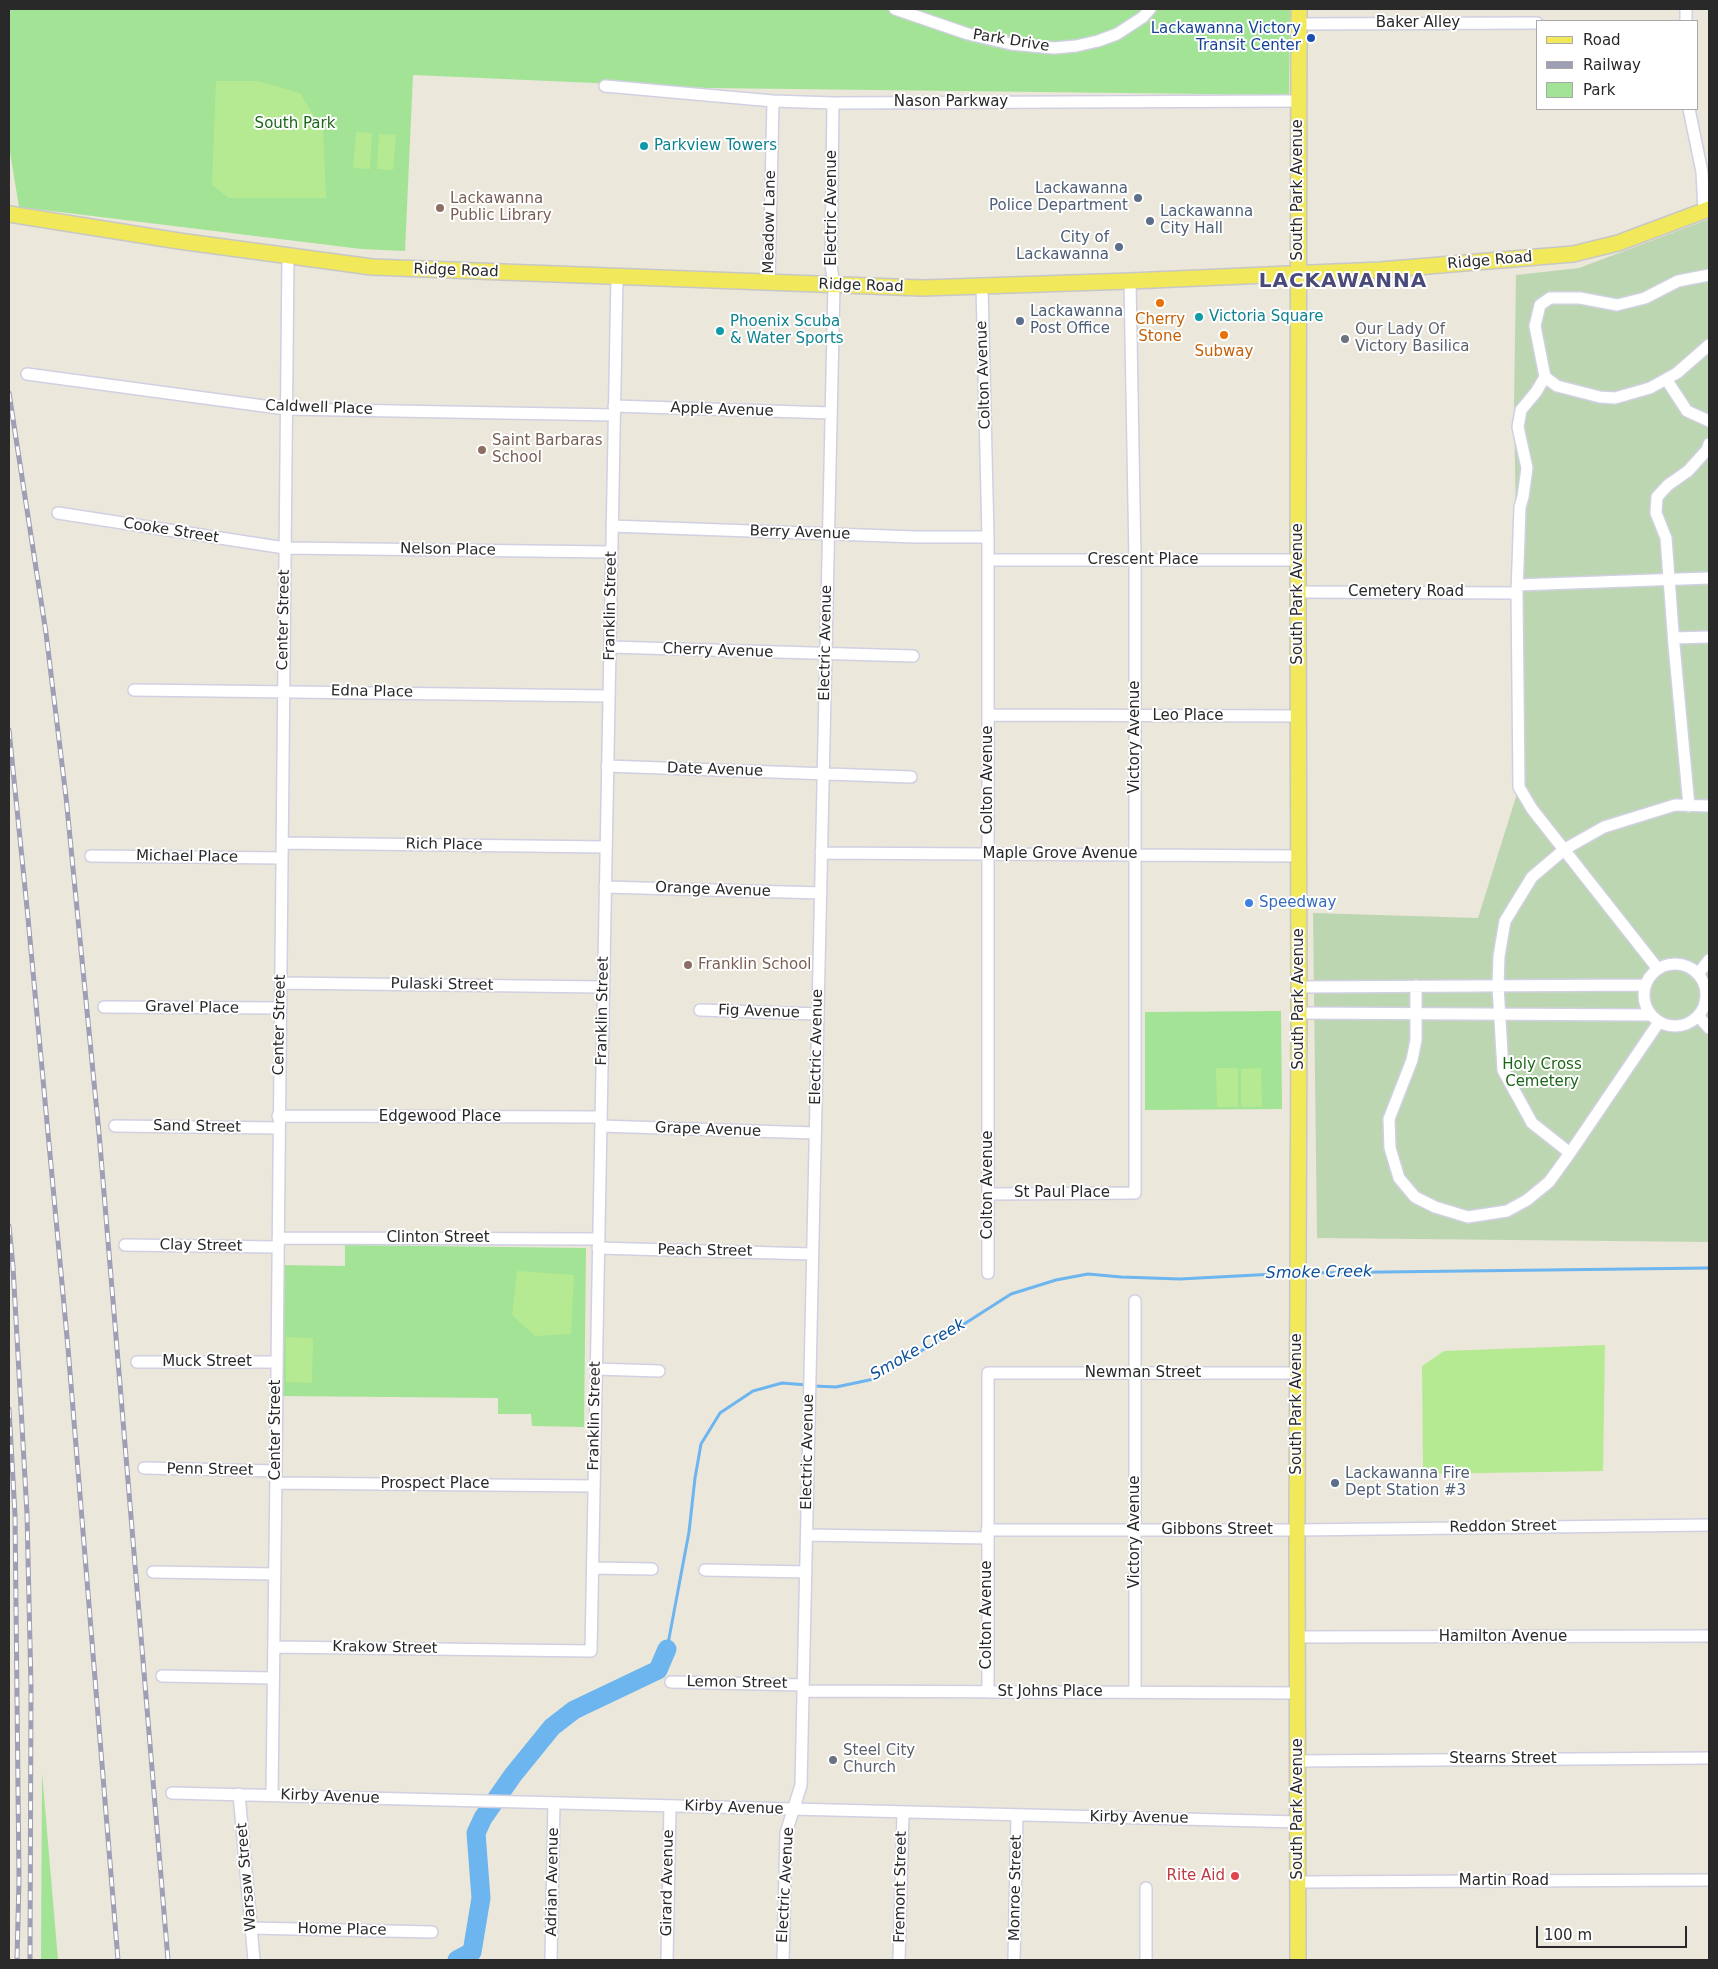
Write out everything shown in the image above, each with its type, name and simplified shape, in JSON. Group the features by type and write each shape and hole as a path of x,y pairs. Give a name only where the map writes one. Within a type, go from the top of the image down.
{"main road":[{"name":"South Park Avenue","path":"1298,1960 1299,16"},
{"name":"Ridge Road","path":"9,214 372,267 922,288 1130,282 1384,269 1573,254 1618,243 1707,210"}],"street":[{"name":"Park Drive","path":"895,9 968,34 1011,44 1054,48 1076,46 1111,36 1143,17 1150,9"},
{"name":"Baker Alley","path":"1299,16 1536,23"},
{"name":"Nason Parkway","path":"605,86 773,101 834,103 1298,101"},
{"name":"Meadow Lane","path":"769,282 773,101"},
{"name":"Electric Avenue","path":"783,1960 786,1833 801,1784 834,285 831,265 834,103"},
{"path":"1689,110 1702,172 1707,210"},
{"name":"Center Street","path":"272,1794 288,256"},
{"path":"1709,275 1678,281 1646,298 1617,305 1580,298 1550,298 1540,305 1535,326 1545,377 1557,386 1600,397 1615,398 1650,388 1677,373 1709,345"},
{"name":"Franklin Street","path":"497,1649 591,1651 616,277"},
{"name":"Victory Avenue","path":"1130,282 1134,560 1135,1193"},
{"name":"Colton Avenue","path":"982,286 988,537 988,1273"},
{"name":"Caldwell Place","path":"27,374 286,409 614,410"},
{"path":"1545,377 1536,392 1521,410 1518,426 1527,468 1520,507 1516,590 1519,787 1532,809 1658,969"},
{"path":"1666,379 1687,411 1708,423"},
{"name":"Apple Avenue","path":"614,410 831,413"},
{"path":"1689,806 1666,538 1656,513 1657,498 1668,485 1688,471 1707,450 1709,444"},
{"name":"Cooke Street","path":"58,514 285,548"},
{"name":"Berry Avenue","path":"612,526 828,534 988,537"},
{"name":"Nelson Place","path":"285,548 612,552"},
{"name":"Crescent Place","path":"988,560 1298,560"},
{"name":"Cemetery Road","path":"1298,592 1516,590 1668,578 1709,578"},
{"path":"1674,638 1709,637"},
{"name":"Cherry Avenue","path":"610,646 913,656"},
{"name":"Edna Place","path":"134,690 609,696"},
{"name":"Leo Place","path":"988,716 1298,716"},
{"name":"Date Avenue","path":"608,766 911,777"},
{"path":"1570,1154 1532,1123 1503,1070 1498,1014 1498,986 1499,956 1505,922 1532,877 1564,849 1604,828 1675,805 1709,806"},
{"name":"Rich Place","path":"282,843 606,847"},
{"name":"Maple Grove Avenue","path":"821,853 1299,856"},
{"name":"Michael Place","path":"92,856 282,858"},
{"name":"Orange Avenue","path":"605,887 820,893"},
{"path":"1698,974 1709,960"},
{"path":"1299,1013 1498,1014 1655,1018 1677,1026 1687,1024 1698,1016 1704,1007 1706,994 1704,983 1698,974 1680,964 1668,965 1658,969 1650,976 1645,986 1644,995 1646,1006 1655,1018"},
{"name":"Pulaski Street","path":"281,983 603,987"},
{"path":"1299,986 1645,986"},
{"path":"1416,986 1416,1040 1412,1060 1389,1119 1390,1148 1400,1178 1415,1197 1434,1207 1468,1217 1507,1211 1527,1200 1548,1182 1570,1154 1655,1018"},
{"name":"Gravel Place","path":"104,1007 280,1008"},
{"name":"Fig Avenue","path":"700,1010 818,1014"},
{"path":"1698,1016 1709,1028"},
{"name":"Edgewood Place","path":"278,1116 601,1122"},
{"name":"Grape Avenue","path":"601,1122 815,1133"},
{"name":"Sand Street","path":"114,1126 278,1128"},
{"name":"St Paul Place","path":"988,1194 1135,1193"},
{"name":"Clinton Street","path":"278,1242 598,1244"},
{"name":"Clay Street","path":"125,1245 278,1242"},
{"name":"Peach Street","path":"598,1244 812,1254"},
{"name":"Victory Avenue","path":"1135,1301 1135,1692"},
{"name":"Muck Street","path":"137,1362 276,1362"},
{"path":"596,1369 659,1371"},
{"name":"Colton Avenue","path":"988,1373 988,1692"},
{"name":"Newman Street","path":"988,1373 1297,1373"},
{"name":"Penn Street","path":"144,1468 276,1470"},
{"name":"Prospect Place","path":"276,1483 594,1486"},
{"name":"Reddon Street","path":"1297,1530 1709,1525"},
{"name":"Gibbons Street","path":"806,1535 987,1534 1135,1530 1297,1530"},
{"path":"593,1568 652,1569"},
{"path":"705,1570 806,1572"},
{"path":"153,1572 275,1574"},
{"name":"Hamilton Avenue","path":"1297,1638 1709,1636"},
{"name":"Krakow Street","path":"274,1647 497,1649"},
{"path":"162,1676 273,1678"},
{"name":"Lemon Street","path":"671,1682 803,1688"},
{"name":"St Johns Place","path":"803,1688 988,1692 1297,1692"},
{"name":"Stearns Street","path":"1298,1761 1709,1758"},
{"name":"Kirby Avenue","path":"172,1793 272,1794 274,1796 1298,1822"},
{"name":"Warsaw Street","path":"239,1794 254,1960"},
{"name":"Adrian Avenue","path":"551,1960 554,1803"},
{"name":"Girard Avenue","path":"667,1960 670,1806"},
{"name":"Fremont Street","path":"899,1960 903,1813"},
{"name":"Monroe Street","path":"1014,1960 1017,1816"},
{"name":"Martin Road","path":"1298,1882 1709,1880"},
{"path":"1146,1888 1146,1960"},
{"name":"Home Place","path":"252,1928 432,1932"}],"green space":[{"name":"South Park","path":"9,9 1290,9 1289,95 708,88 413,75 405,251 361,249 19,207 9,146"},
{"path":"216,81 257,81 300,93 323,131 326,198 229,198 212,185"},
{"path":"356,132 372,133 370,169 353,168"},
{"path":"379,134 396,135 393,170 377,169"},
{"name":"Holy Cross Cemetery","path":"1709,219 1709,1242 1317,1238 1313,913 1478,918 1520,784 1514,402 1516,275 1579,268"},
{"path":"1281,1011 1282,1109 1145,1110 1145,1012"},
{"path":"1216,1068 1238,1068 1238,1107 1217,1107"},
{"path":"1261,1068 1262,1107 1241,1107 1241,1069"},
{"path":"345,1245 586,1248 584,1427 532,1426 531,1414 498,1414 498,1398 279,1396 281,1265 345,1266"},
{"path":"517,1271 574,1275 571,1334 535,1336 512,1315"},
{"path":"286,1337 313,1338 312,1383 286,1382"},
{"path":"1605,1345 1603,1471 1423,1474 1422,1366 1444,1351"},
{"path":"42,1772 58,1960 41,1960"}],"waterway":[{"name":"Smoke Creek","path":"1302,1273 1709,1268"},
{"name":"Smoke Creek","path":"813,1386 836,1387 874,1379 1011,1294 1056,1280 1088,1274 1180,1279 1294,1273"},
{"name":"Smoke Creek","path":"667,1649 689,1532 701,1444 720,1413 753,1391 782,1383 807,1385"},
{"name":"Smoke Creek","path":"457,1960 472,1952 481,1898 476,1833 483,1818 513,1775 552,1727 574,1710 658,1670 667,1649"}],"railway":[{"path":"9,393 46,633 66,797 99,1133 168,1960"},
{"path":"9,730 68,1348 118,1960"},
{"path":"9,1226 27,1514 31,1687 30,1960"},
{"path":"9,1409 15,1515 19,1879 17,1960"}],"place":[{"name":"Lackawanna Victory Transit Center","path":"1311,38"},
{"name":"Parkview Towers","path":"644,146"},
{"name":"Lackawanna Police Department","path":"1138,198"},
{"name":"Lackawanna Public Library","path":"440,208"},
{"name":"Lackawanna City Hall","path":"1150,221"},
{"name":"City of Lackawanna","path":"1119,247"},
{"name":"Cherry Stone","path":"1160,303"},
{"name":"Victoria Square","path":"1199,317"},
{"name":"Lackawanna Post Office","path":"1020,321"},
{"name":"Phoenix Scuba & Water Sports","path":"720,331"},
{"name":"Subway","path":"1224,335"},
{"name":"Our Lady Of Victory Basilica","path":"1345,339"},
{"name":"Saint Barbaras School","path":"482,450"},
{"name":"Speedway","path":"1249,903"},
{"name":"Franklin School","path":"688,965"},
{"name":"Lackawanna Fire Dept Station #3","path":"1335,1483"},
{"name":"Steel City Church","path":"833,1760"},
{"name":"Rite Aid","path":"1235,1876"}],"district":[{"name":"LACKAWANNA","path":"1343,282"}]}
